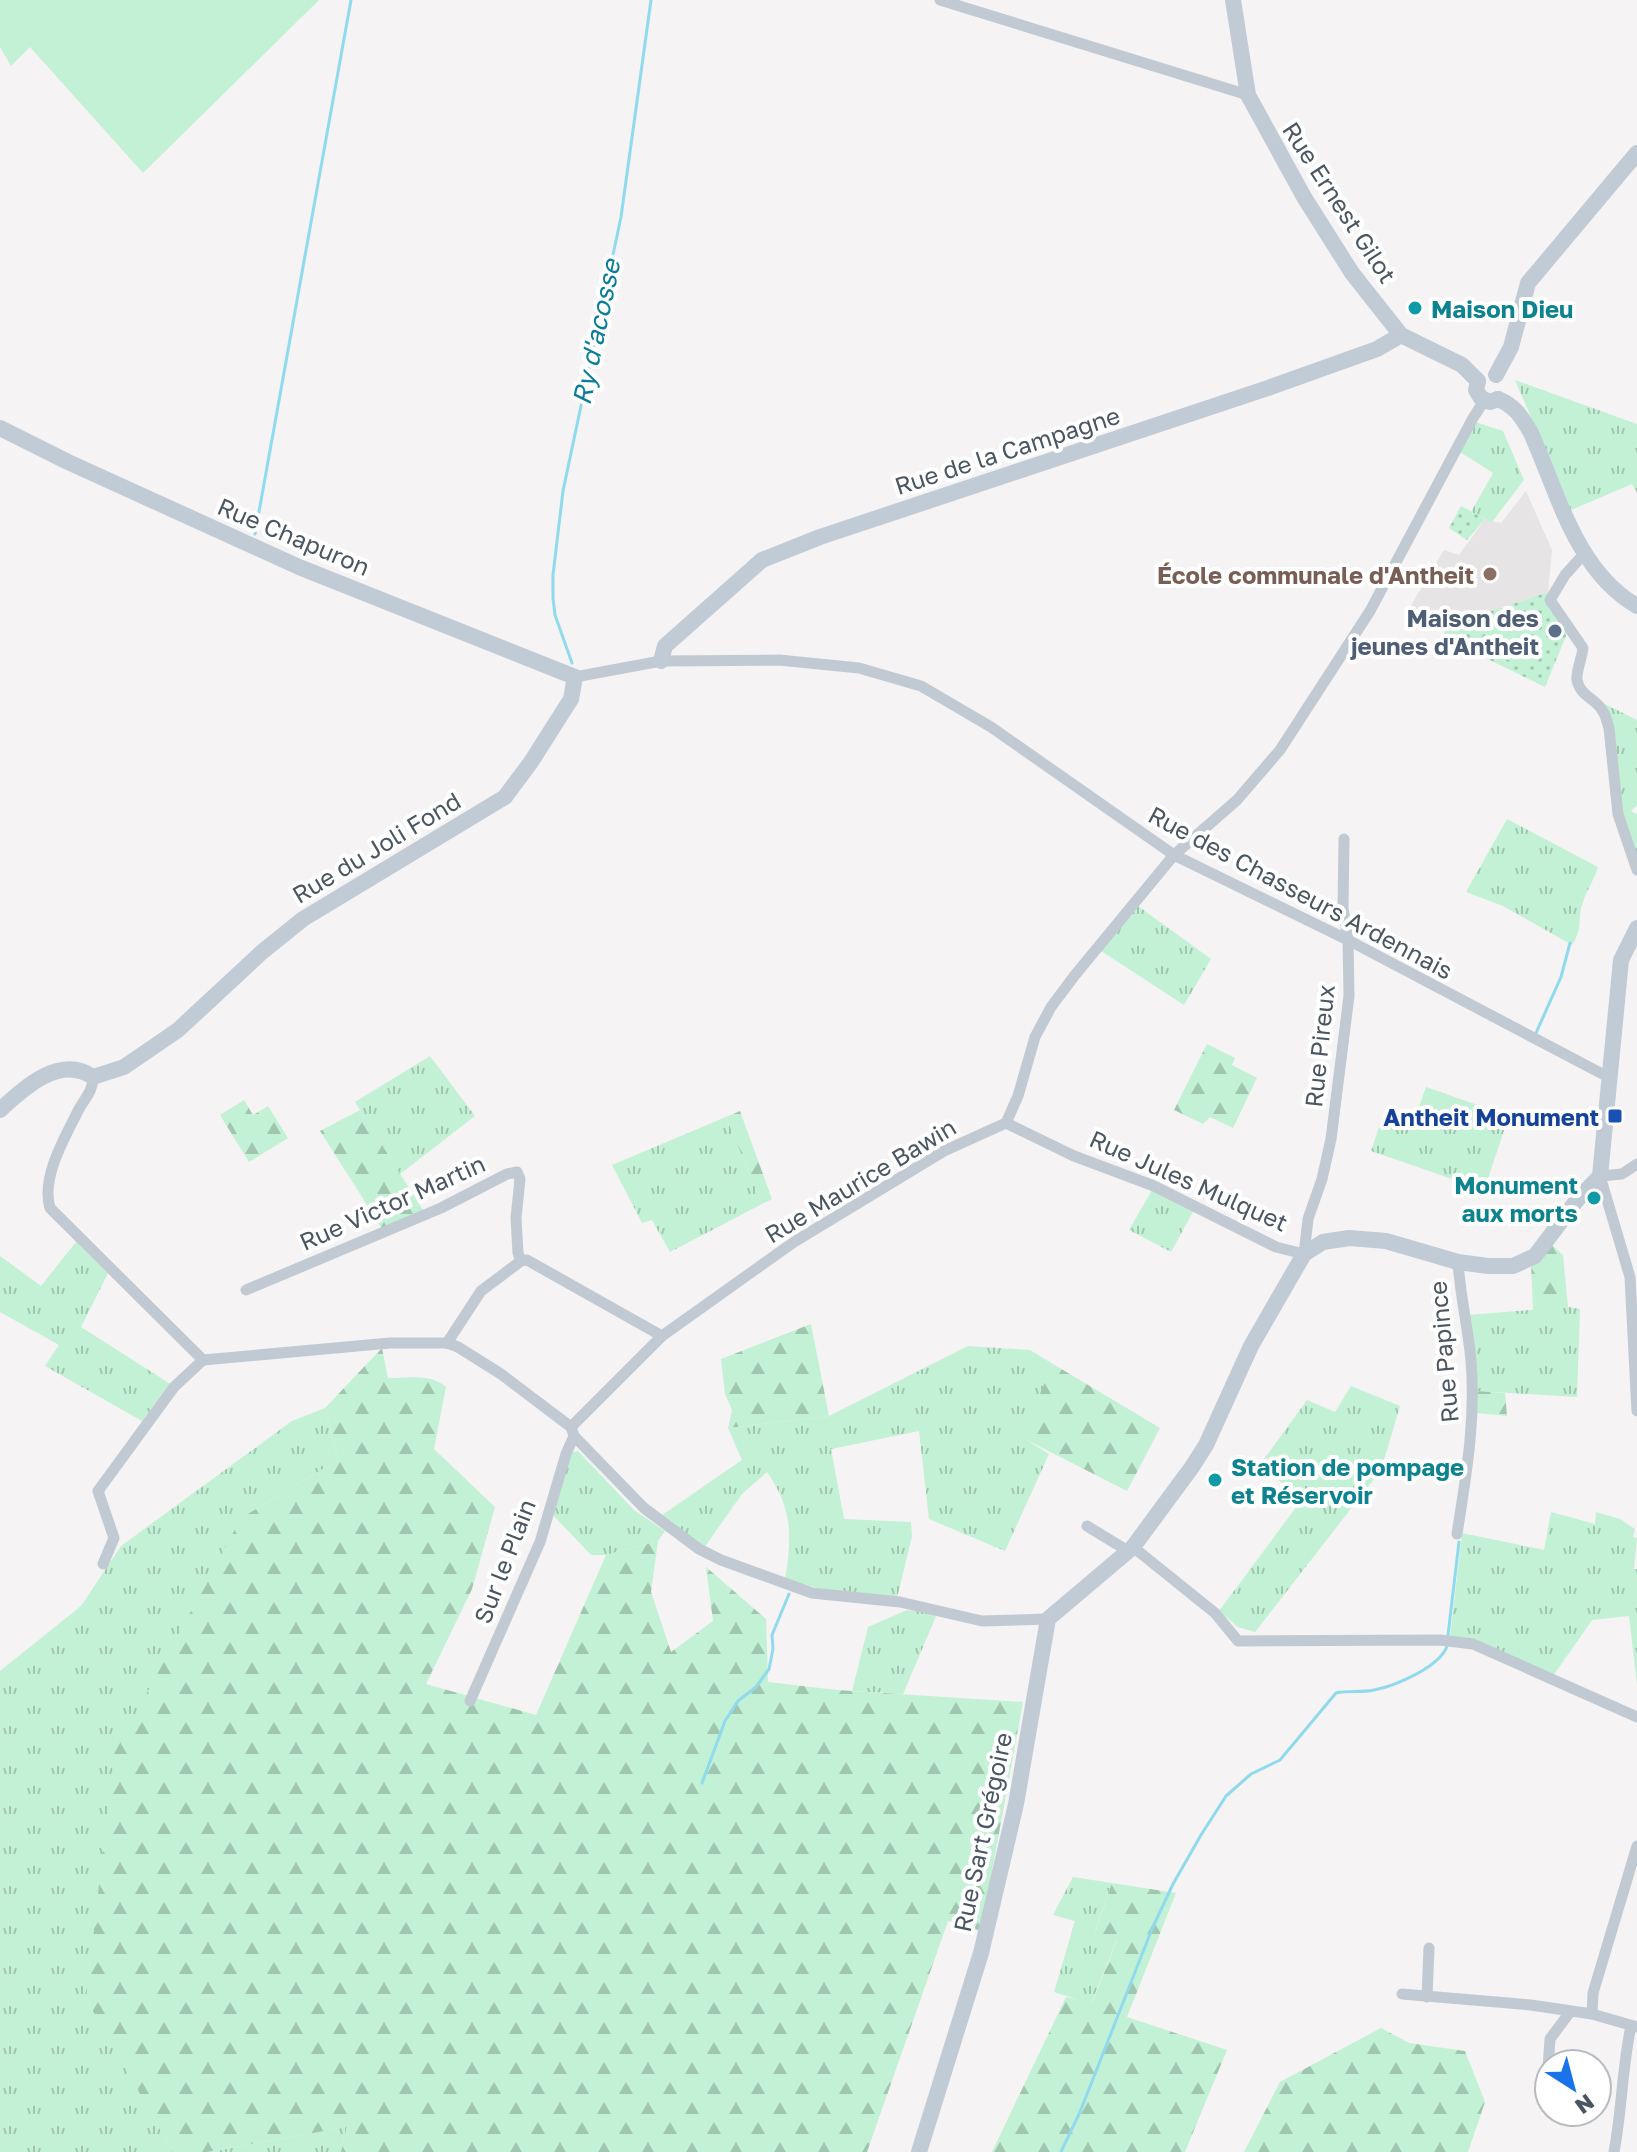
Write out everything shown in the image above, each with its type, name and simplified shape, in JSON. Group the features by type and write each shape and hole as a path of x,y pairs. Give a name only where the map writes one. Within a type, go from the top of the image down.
{"street":[{"path":"940,0 1240,92"},
{"name":"Rue Ernest Gilot","path":"1233,0 1240,92 1352,273 1401,335 1462,365 1478,381"},
{"path":"1496,375 1511,347 1528,283 1637,153"},
{"name":"Rue de la Campagne","path":"661,661 665,646 762,560 820,537 1268,388 1377,349 1401,335"},
{"path":"1496,375 1486,375 1478,381 1478,395 1510,404 1520,414 1588,563 1607,585 1637,606"},
{"path":"1006,1123 1018,1096 1035,1037 1051,1007 1174,855 1237,800 1280,750 1370,611 1473,418 1504,387 1496,375"},
{"name":"Rue Chapuron","path":"0,428 299,567 575,677"},
{"path":"1584,554 1565,575 1550,600 1583,648 1577,677 1580,688 1606,716 1616,803 1624,837 1637,870"},
{"name":"Rue des Chasseurs Ardennais","path":"661,661 779,660 839,664 879,672 921,686 991,727 1174,855 1348,940 1610,1078"},
{"path":"575,677 661,661"},
{"name":"Rue du Joli Fond","path":"93,1077 124,1067 178,1030 262,952 313,912 505,797 571,699 575,677"},
{"name":"Rue Pireux","path":"1304,1254 1308,1219 1322,1179 1331,1139 1349,996 1348,940 1343,908 1344,839"},
{"path":"1637,928 1621,960 1600,1176 1630,1277 1637,1411"},
{"path":"0,1110 49,1073 73,1069 85,1071 93,1077 93,1089 79,1109 49,1180 47,1197 50,1208 203,1360"},
{"name":"Rue Jules Mulquet","path":"1006,1123 1074,1156 1154,1186 1276,1247 1304,1254 1323,1242 1349,1238 1386,1241 1458,1262 1513,1266 1535,1256 1577,1200 1600,1176"},
{"name":"Rue Maurice Bawin","path":"573,1432 662,1336 794,1242 881,1187 944,1151 1006,1123"},
{"path":"1600,1176 1622,1174 1637,1164"},
{"name":"Rue Victor Martin","path":"246,1290 441,1208 507,1174 517,1172 520,1179 516,1239 521,1261"},
{"path":"103,1564 114,1538 98,1491 174,1387 203,1360 390,1343 447,1343 501,1374 573,1432 644,1508 699,1549 721,1560 820,1595 900,1602 982,1621 1048,1619 1130,1549 1206,1445 1251,1346 1304,1254"},
{"path":"447,1343 481,1291 521,1261 527,1260 662,1336"},
{"name":"Rue Papince","path":"1457,1534 1472,1436 1473,1398 1458,1262"},
{"name":"Sur le Plain","path":"470,1701 540,1542 573,1432"},
{"path":"1087,1526 1130,1549 1215,1613 1238,1641 1440,1640 1473,1644 1637,1717"},
{"name":"Rue Sart Grégoire","path":"919,2152 981,1953 1016,1804 1048,1619"},
{"path":"1592,2014 1593,1993 1637,1846"},
{"path":"1427,1997 1429,1948"},
{"path":"1402,1994 1531,2005 1592,2014 1634,2026 1624,2061 1614,2152"},
{"path":"1549,2048 1550,2039 1570,2012"}],"shaded area":[{"name":"École communale d'Antheit","path":"1526,491 1552,550 1548,592 1447,626 1410,607 1444,550 1459,555 1485,519 1501,523"}],"green space":[{"path":"0,0 319,0 143,173 30,47 11,66 0,47"},
{"path":"1515,380 1637,424 1637,493 1632,484 1571,510"},
{"path":"1475,422 1503,431 1524,480 1492,522 1471,512 1493,473 1460,452"},
{"path":"1461,506 1485,519 1467,540 1449,528"},
{"path":"1548,592 1568,631 1545,687 1443,637 1447,626"},
{"path":"1494,625 1539,643 1528,668 1484,650"},
{"path":"1601,702 1637,720 1637,805 1631,811 1637,814 1637,863 1629,844"},
{"path":"1507,819 1598,867 1582,903 1578,931 1572,945 1503,906 1466,892"},
{"path":"1138,906 1211,959 1184,1005 1101,951"},
{"path":"1207,1044 1235,1058 1232,1065 1257,1078 1233,1128 1210,1117 1203,1124 1174,1110"},
{"path":"430,1056 475,1116 400,1174 355,1102"},
{"path":"1426,1087 1509,1116 1484,1190 1371,1151 1383,1115 1413,1124"},
{"path":"244,1100 253,1115 268,1106 288,1138 249,1162 220,1115"},
{"path":"360,1110 423,1210 383,1230 320,1131"},
{"path":"740,1111 772,1199 762,1204 726,1117"},
{"path":"726,1117 762,1204 670,1252 652,1220 642,1223 612,1165"},
{"path":"1152,1190 1194,1210 1171,1252 1129,1230"},
{"path":"76,1242 108,1273 81,1327 172,1385 167,1387 142,1421 45,1366 59,1345 0,1312 0,1256 41,1286"},
{"path":"1550,1243 1563,1255 1568,1307 1533,1311 1531,1263"},
{"path":"1568,1307 1580,1309 1577,1397 1477,1391 1468,1315"},
{"path":"811,1324 829,1416 728,1428 732,1410 725,1394 721,1359"},
{"path":"968,1346 1030,1350 1053,1364 1022,1437 1049,1454 1005,1551 929,1519 919,1431 831,1449 844,1519 911,1522 912,1536 897,1598 830,1591 785,1580 789,1550 786,1511 767,1472 742,1494 704,1548 662,1515 742,1460 728,1428 829,1416"},
{"path":"382,1348 388,1378 426,1378 446,1387 434,1449 495,1507 472,1589 426,1684 536,1715 606,1555 658,1541 651,1592 671,1652 713,1621 706,1567 766,1619 768,1682 837,1690 1023,1702 981,1931 948,1921 867,2152 341,2152 347,2127 207,2152 173,2152 86,1999 114,1754 241,1518 338,1460 325,1408"},
{"path":"1053,1364 1160,1428 1127,1491 1021,1437"},
{"path":"1351,1386 1400,1406 1381,1470 1255,1632 1238,1627 1219,1611 1303,1498 1259,1466 1307,1400 1335,1412"},
{"path":"1477,1391 1505,1393 1507,1416 1477,1413"},
{"path":"325,1408 338,1460 241,1518 86,1998 173,2152 0,2152 0,1671 81,1606 121,1546 292,1421"},
{"path":"578,1451 634,1510 665,1531 658,1541 606,1555 591,1555 552,1514 569,1453"},
{"path":"1551,1512 1595,1524 1596,1512 1620,1519 1635,1529 1637,1685 1629,1616 1592,1620 1553,1676 1450,1637 1462,1533 1544,1550"},
{"path":"907,1610 937,1614 903,1694 852,1691 868,1627"},
{"path":"1073,1877 1112,1883 1095,1932 1117,1939 1091,2004 1054,1992 1075,1921 1053,1915"},
{"path":"1112,1883 1176,1893 1127,2017 1227,2050 1185,2152 992,2152 1066,1997 1092,2003 1117,1940 1095,1933"},
{"path":"1381,2028 1409,2043 1465,2051 1485,2102 1468,2152 1244,2152 1280,2082"},
{"path":"347,2127 341,2152 207,2152"}],"waterway":[{"path":"255,534 351,0"},
{"name":"Ry d'acosse","path":"572,663 555,615 553,598 563,491 621,217 651,0"},
{"path":"1536,1033 1561,977 1570,943"},
{"path":"1448,1635 1459,1542"},
{"path":"702,1783 725,1721 738,1701 756,1687 769,1669 772,1635 789,1594"},
{"path":"1061,2152 1080,2112 1152,1929 1173,1884 1226,1796 1251,1774 1280,1760 1336,1693 1374,1690 1404,1680 1436,1661 1447,1646"}],"place":[{"name":"Maison Dieu","path":"1415,308"},
{"name":"École communale d'Antheit","path":"1490,574"},
{"name":"Maison des jeunes d'Antheit","path":"1555,631"},
{"name":"Antheit Monument","path":"1615,1116"},
{"name":"Monument aux morts","path":"1594,1198"},
{"name":"Station de pompage et Réservoir","path":"1215,1480"}]}
